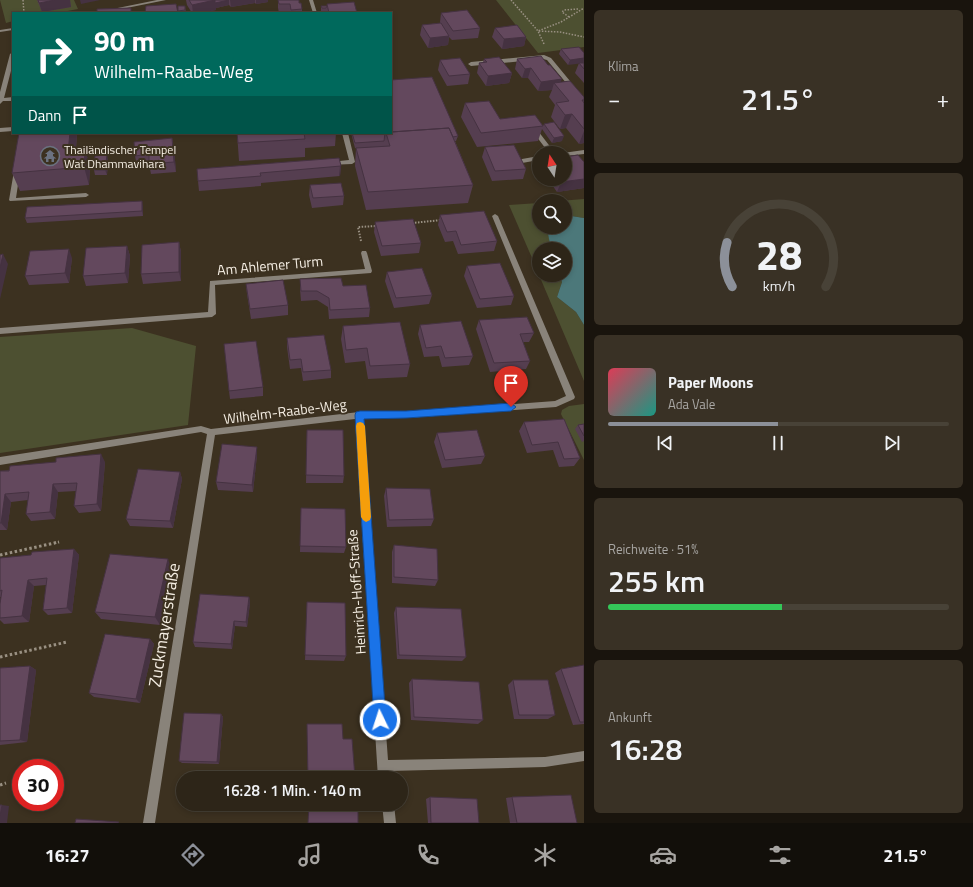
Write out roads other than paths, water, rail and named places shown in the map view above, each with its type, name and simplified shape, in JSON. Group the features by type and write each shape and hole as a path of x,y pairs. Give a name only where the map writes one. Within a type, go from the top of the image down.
{"street":[{"path":"100,12 164,0"},
{"path":"311,0 315,12"},
{"path":"0,31 12,29"},
{"path":"471,64 544,57 549,59 584,101"},
{"path":"12,58 0,101 12,99"},
{"path":"527,120 547,146"},
{"path":"0,130 12,129"},
{"path":"321,165 352,162 344,134"},
{"path":"572,153 584,152"},
{"path":"522,161 532,159"},
{"path":"19,163 12,200 86,195"},
{"name":"Wilhelm-Raabe-Weg","path":"0,461 201,429 211,432 360,415 406,415 556,404 571,397 495,216"},
{"name":"Am Ahlemer Turm","path":"0,331 212,314 212,283 369,271 364,253"},
{"name":"Heinrich-Hoff-Straße","path":"360,415 383,771"},
{"name":"Zuckmayerstraße","path":"149,823 211,432"},
{"path":"383,766 545,762 584,756"},
{"path":"389,811 390,823"}],"water":[{"path":"572,216 584,218 584,325 576,312 557,297 562,282 572,282 572,242 550,242 548,234 572,234"}],"place":[{"name":"Thailändischer Tempel Wat Dhammavihara","path":"50,156"}]}
